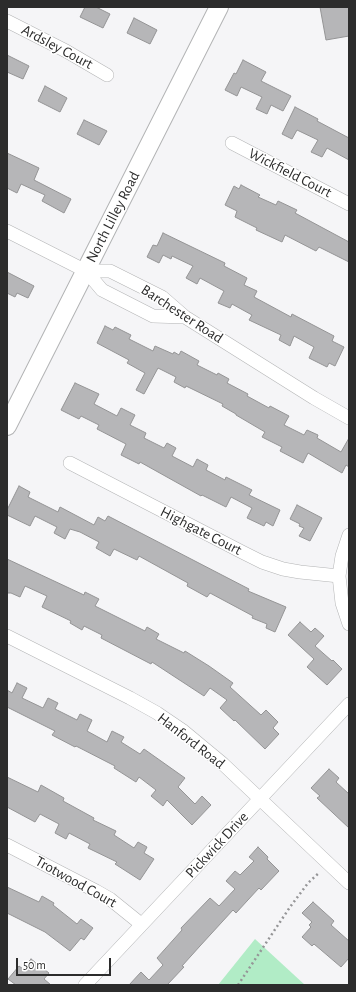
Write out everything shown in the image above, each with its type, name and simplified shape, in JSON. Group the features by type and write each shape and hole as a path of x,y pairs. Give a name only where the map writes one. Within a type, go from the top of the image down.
{"street":[{"name":"North Lilley Road","path":"7,426 219,7"},
{"name":"Ardsley Court","path":"7,21 66,51 107,75"},
{"name":"Wickfield Court","path":"232,143 349,204"},
{"name":"Barchester Road","path":"7,231 86,270 110,270 162,297 186,317 314,398 349,418"},
{"path":"86,270 102,290 153,316 186,317"},
{"name":"Highgate Court","path":"70,463 262,562 283,569 339,576"},
{"path":"349,535 342,556 339,576 342,603 349,624"},
{"name":"Hanford Road","path":"7,636 157,713 200,744 349,883"},
{"name":"Pickwick Drive","path":"85,985 349,704"},
{"name":"Trotwood Court","path":"7,845 96,890 110,899 141,924"}],"path":[{"path":"238,985 290,907 308,883 322,870"}],"green space":[{"path":"255,939 305,985 218,985"}],"building":[{"path":"85,7 96,7 110,14 103,28 80,17"},
{"path":"320,7 349,7 349,36 326,40"},
{"path":"134,18 157,30 150,44 127,33"},
{"path":"7,55 29,66 23,79 7,72"},
{"path":"243,60 266,72 261,81 291,96 283,111 271,105 267,114 256,109 262,97 241,87 237,96 225,90 234,73 236,74"},
{"path":"45,86 67,98 60,112 38,101"},
{"path":"295,107 349,138 349,160 327,148 322,157 311,152 318,140 297,130 292,139 282,134"},
{"path":"84,120 107,131 99,145 77,134"},
{"path":"7,153 39,168 34,180 71,199 64,213 42,201 45,195 21,184 17,193 7,188"},
{"path":"241,185 260,195 258,197 276,205 278,201 297,210 295,213 349,242 349,262 319,247 316,251 285,235 282,242 256,230 257,228 235,217 237,211 225,205 234,186 239,189"},
{"path":"163,233 225,263 224,266 247,278 244,285 257,291 254,297 291,317 292,314 334,336 332,341 344,347 335,366 329,363 327,367 309,358 314,347 294,336 290,346 279,340 281,335 249,320 252,315 232,304 230,308 218,303 224,291 200,278 197,284 186,278 193,266 172,256 171,259 163,255 159,263 147,257 153,245 157,246"},
{"path":"7,272 34,286 28,298 17,293 15,297 7,293"},
{"path":"105,326 113,330 115,327 131,335 129,339 153,351 155,346 173,354 174,352 179,355 181,351 199,361 197,365 229,379 227,383 248,394 247,396 269,408 270,406 289,416 284,425 304,435 307,430 318,435 317,438 341,452 349,438 349,467 346,465 342,473 308,453 303,463 280,451 282,447 262,437 265,432 222,406 223,404 186,386 185,388 174,382 176,377 158,368 144,394 136,390 145,373 127,363 129,360 97,343"},
{"path":"75,383 99,394 94,404 117,416 121,408 135,415 130,425 146,433 144,438 164,448 167,443 176,448 172,456 193,467 197,459 208,465 206,470 225,480 226,477 252,490 249,495 280,510 273,526 266,522 264,526 247,518 252,508 231,497 226,507 202,495 201,496 140,462 139,464 121,455 126,444 97,429 99,425 81,416 79,419 61,410"},
{"path":"19,486 30,492 28,497 58,512 60,507 94,525 98,517 105,521 108,516 249,589 248,591 286,607 275,632 266,628 267,624 252,618 253,616 210,593 207,597 187,586 188,583 139,556 137,560 114,549 110,556 96,548 99,542 80,532 70,529 65,539 54,533 57,527 35,516 30,526 7,515 7,510"},
{"path":"297,505 322,518 310,541 299,536 304,528 299,526 300,524 290,519"},
{"path":"7,559 84,595 85,592 99,599 95,606 145,631 147,627 159,634 156,639 184,653 185,651 209,666 233,683 230,687 261,715 266,710 278,722 273,728 279,734 265,749 235,720 234,721 220,708 227,700 210,688 204,696 152,662 151,664 101,638 102,635 84,626 82,630 70,623 71,621 42,607 47,596 25,586 20,597 7,593"},
{"path":"300,622 311,632 315,628 324,636 315,646 342,669 327,685 307,667 314,659 288,635"},
{"path":"17,683 27,688 22,698 43,708 48,698 58,703 55,709 77,720 80,714 92,720 87,731 107,742 112,731 124,737 121,742 140,754 144,749 185,778 178,787 195,804 202,796 211,805 192,825 167,800 163,806 151,796 156,790 139,777 136,782 114,768 115,766 52,735 55,731 7,707 7,690 12,693"},
{"path":"329,769 339,778 336,782 349,794 349,828 317,798 320,796 311,788"},
{"path":"7,777 38,792 41,785 64,798 63,801 94,818 93,820 116,831 114,835 134,848 138,842 147,847 144,853 154,859 140,880 115,864 117,862 88,848 90,844 69,833 66,839 55,833 59,824 40,814 35,822 7,807"},
{"path":"258,847 279,871 261,890 259,888 236,913 233,910 182,966 184,967 167,985 129,985 141,972 149,980 163,965 157,958 182,930 181,928 210,898 219,906 235,889 226,881 235,871 240,875 254,861 249,857"},
{"path":"7,887 39,902 42,896 54,903 53,905 77,924 81,919 93,928 84,940 81,938 70,951 45,932 7,913"},
{"path":"313,902 334,921 331,925 349,941 349,958 341,967 314,944 312,946 302,937 311,927 309,925 312,922 302,913"},
{"path":"31,959 49,973 44,979 51,985 16,985 8,979 19,966 23,969"}]}
